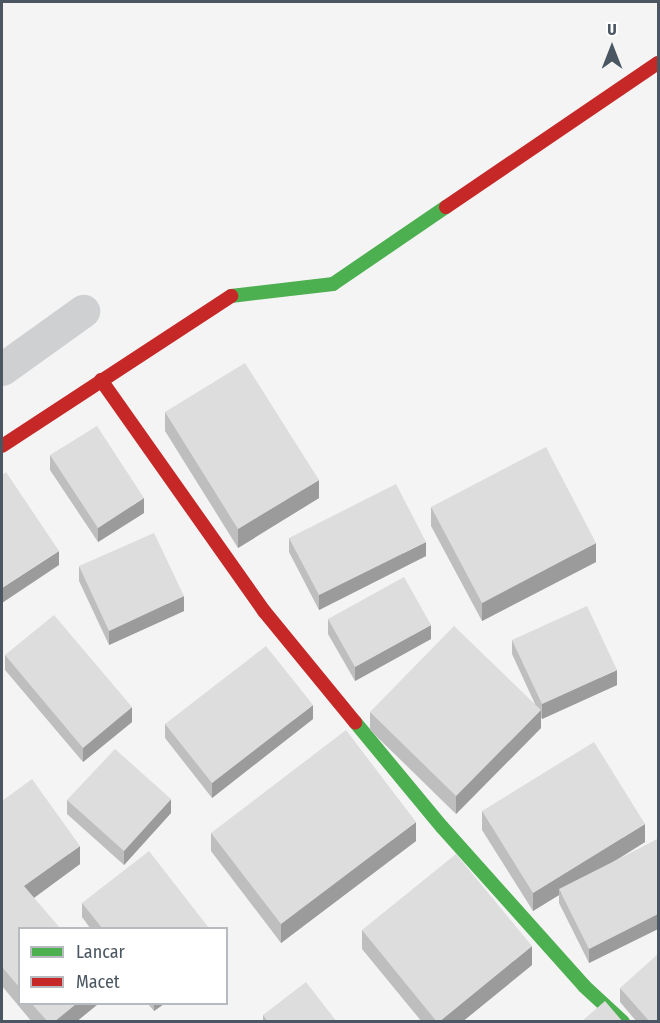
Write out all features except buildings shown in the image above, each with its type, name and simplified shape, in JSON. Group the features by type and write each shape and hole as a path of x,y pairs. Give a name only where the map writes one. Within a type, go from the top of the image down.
{"street":[{"path":"2,446 226,297 333,284 658,63"},
{"path":"2,369 83,311"},
{"path":"102,380 264,611 442,826 584,986 623,1022"}],"traffic: fast":[{"path":"231,296 333,284 446,207"},
{"path":"355,722 442,827 584,986 623,1022"}],"traffic: jam":[{"path":"446,207 658,63"},
{"path":"2,446 231,296"},
{"path":"101,380 264,611 355,722"}]}
